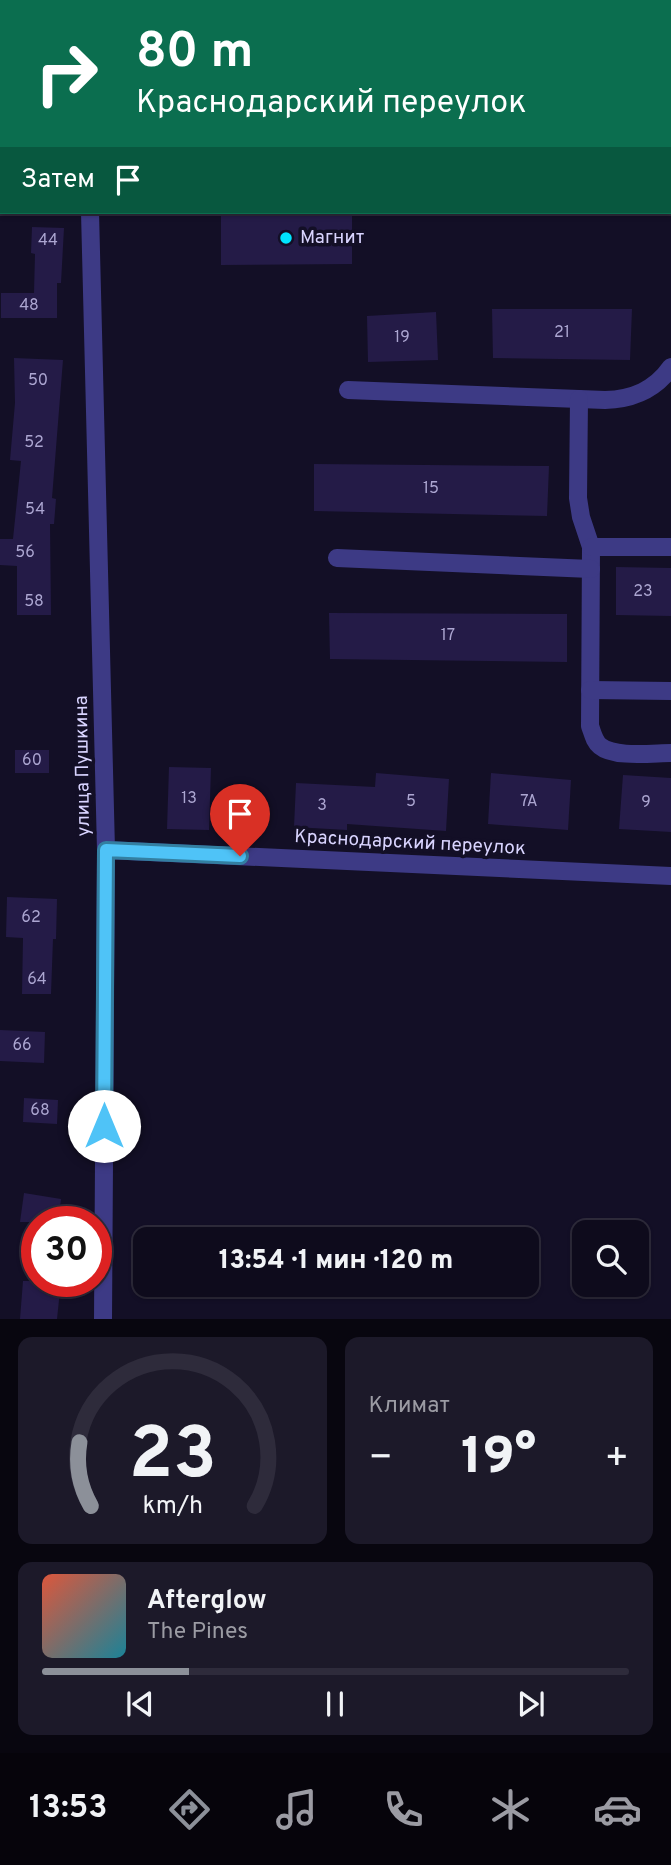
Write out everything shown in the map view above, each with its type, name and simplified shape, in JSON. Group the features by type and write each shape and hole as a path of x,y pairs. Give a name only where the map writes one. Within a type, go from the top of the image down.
{"street":[{"name":"улица Пушкина","path":"90,214 106,850 103,1319"},
{"path":"348,390 624,399 647,390 671,367"},
{"path":"579,399 578,498 591,547 590,726 594,740 612,752 671,753"},
{"path":"591,547 671,547"},
{"path":"337,558 591,569"},
{"path":"590,690 671,691"},
{"name":"Краснодарский переулок","path":"106,850 671,876"}],"building":[{"name":"Магнит","path":"221,214 352,214 352,264 221,265"},
{"path":"32,227 64,228 61,283 57,283 57,318 1,318 1,293 34,293 35,254 31,253"},
{"path":"492,309 632,309 630,360 493,358"},
{"path":"436,312 438,360 368,362 367,316"},
{"path":"14,358 63,360 52,498 56,499 54,524 50,524 51,615 17,615 17,566 0,565 0,539 13,539 21,461 10,460 15,403"},
{"path":"314,464 549,466 547,516 314,511"},
{"path":"616,567 671,568 671,616 616,615"},
{"path":"329,613 567,614 567,662 330,659"},
{"path":"15,750 49,750 49,773 15,773"},
{"path":"169,767 211,768 209,830 167,829"},
{"path":"376,773 449,779 446,831 347,824 347,830 294,827 296,783 375,787"},
{"path":"491,773 571,780 568,830 488,824"},
{"path":"623,775 671,778 671,832 619,829"},
{"path":"7,897 57,899 51,994 22,994 23,938 6,937"},
{"path":"0,1030 45,1032 44,1063 0,1061"},
{"path":"24,1098 58,1100 57,1124 23,1122"},
{"path":"24,1193 61,1199 60,1206 22,1206"},
{"path":"22,1297 59,1297 57,1319 20,1319"}],"place":[{"name":"Магнит","path":"286,238"}],"route":[{"path":"104,1126 106,850 240,856"}]}
